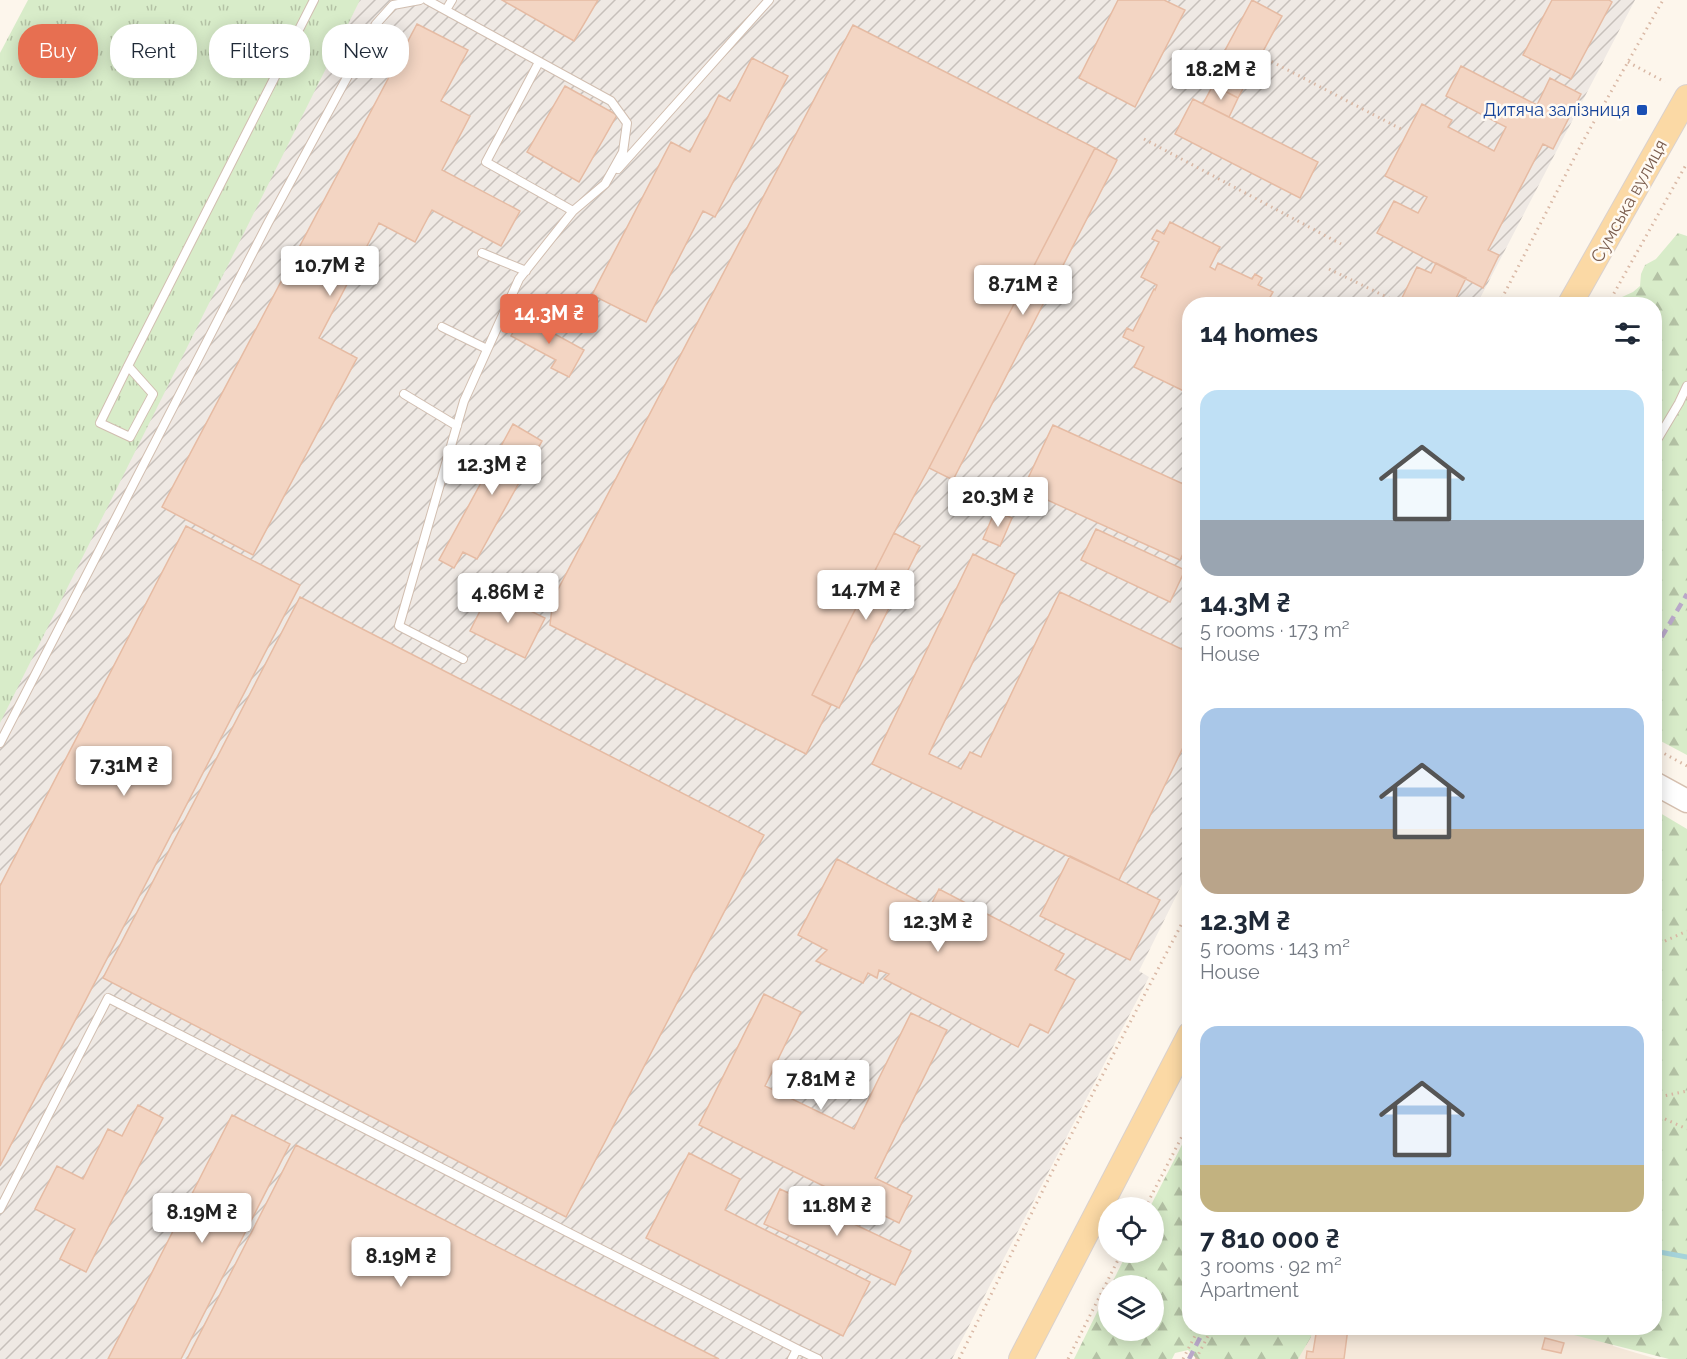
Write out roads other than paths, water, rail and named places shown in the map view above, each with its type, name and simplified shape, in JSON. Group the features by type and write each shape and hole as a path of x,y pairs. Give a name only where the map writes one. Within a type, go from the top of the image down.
{"main road":[{"name":"Сумська вулиця","path":"1574,297 1687,98"},
{"path":"1662,787 1687,801"},
{"path":"1021,1359 1182,1049"}],"lane":[{"path":"129,366 153,394 130,437 100,423 314,0"},
{"path":"0,743 268,223 376,24 393,5 416,0"},
{"path":"428,0 611,101 627,123 623,152 605,183"},
{"path":"446,10 452,0"},
{"path":"463,659 399,627 464,401 519,279 573,211 605,183 769,0"},
{"path":"539,62 486,162 573,211"},
{"path":"482,253 526,271"},
{"path":"442,327 487,349"},
{"path":"1662,432 1687,386"},
{"path":"404,394 457,426"},
{"path":"0,1209 108,998 818,1359"},
{"path":"792,1359 797,1349"}],"waterway":[{"path":"1662,1252 1687,1257"}],"railway":[{"path":"1662,636 1687,594"},
{"path":"1189,1359 1201,1335"}],"place":[{"name":"Дитяча залізниця","path":"1642,110"}]}
